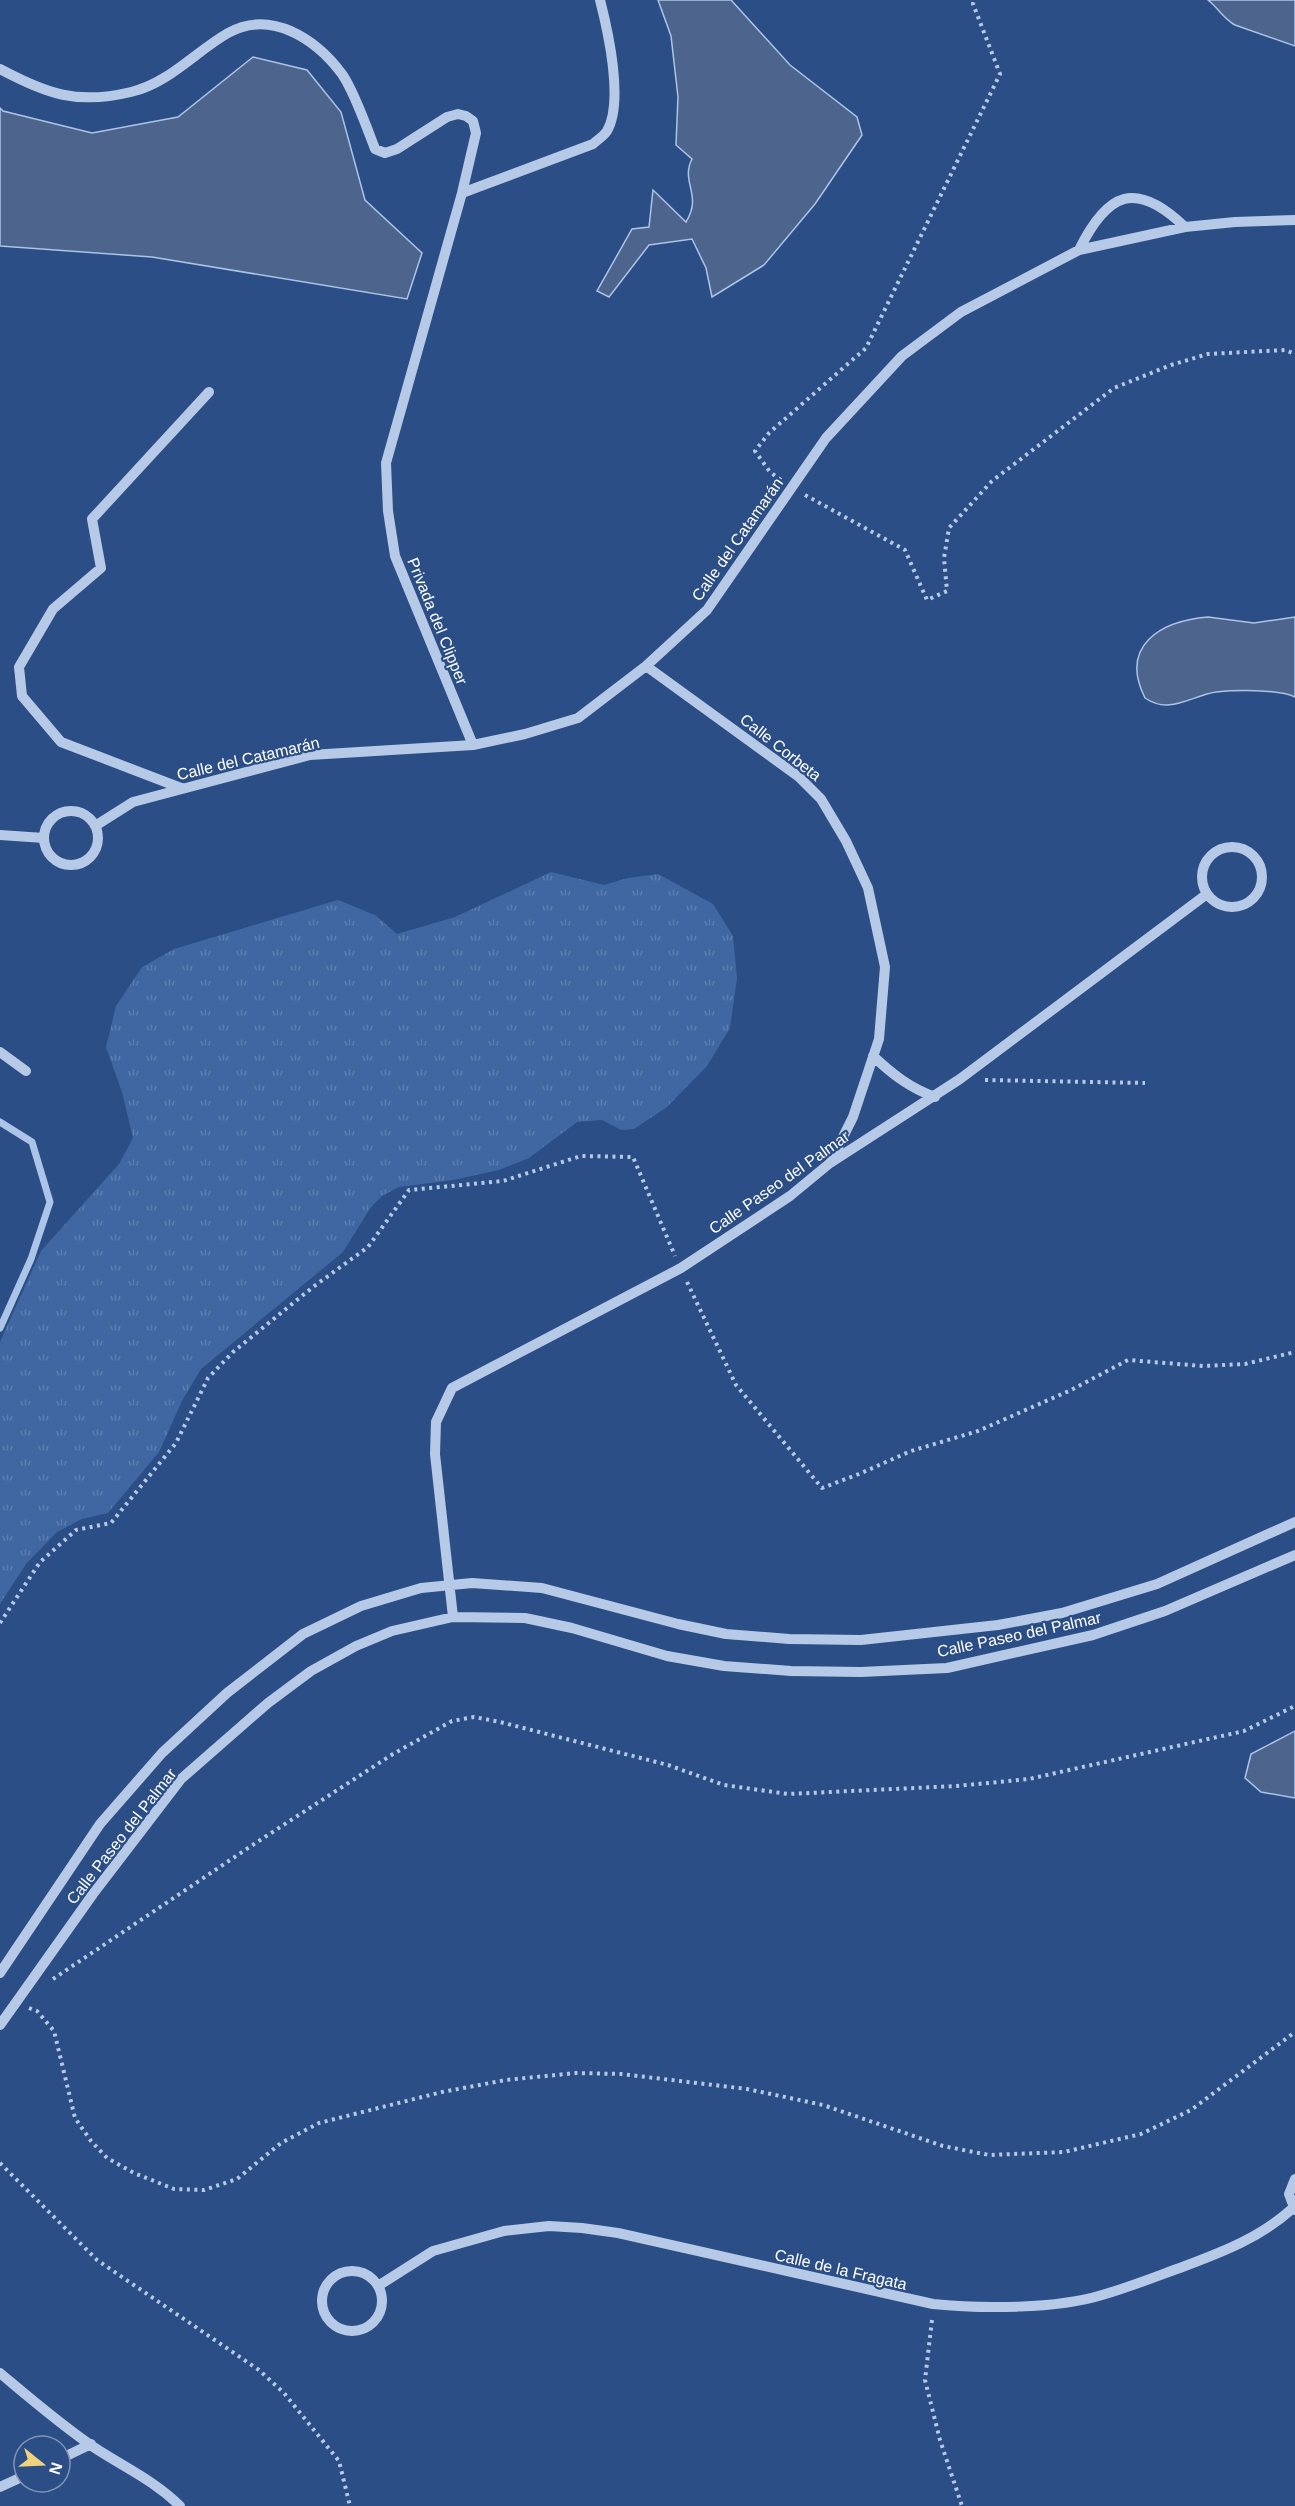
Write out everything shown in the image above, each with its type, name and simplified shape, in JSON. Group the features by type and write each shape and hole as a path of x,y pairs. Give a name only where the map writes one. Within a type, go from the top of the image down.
{"street":[{"path":"462,193 593,144 606,132 613,107 614,84 600,0"},
{"name":"Privada del Clipper","path":"0,69 27,83 74,98 111,96 133,92 157,82 230,32 257,23 277,25 295,32 314,45 343,75 375,149 386,153 397,149 447,117 458,114 473,121 476,133 458,209 386,463 388,511 395,556 473,745"},
{"path":"1079,250 1101,212 1119,199 1138,197 1157,204 1185,227"},
{"name":"Calle del Catamarán","path":"95,826 133,802 310,756 473,745 525,734 578,718 646,666 707,610 826,438 902,356 961,312 1079,250 1185,227 1235,222 1295,220"},
{"path":"182,788 61,742 22,696 19,667 53,609 101,568 92,519 209,392"},
{"name":"Calle Corbeta","path":"646,666 799,777 821,798 842,832 868,888 885,967 879,1039 853,1117 830,1163"},
{"path":"69,811 84,815 95,826 97,842 95,849 84,861 77,864 61,863 49,853 44,838 45,830 54,817 69,811"},
{"path":"0,834 44,838"},
{"path":"1239,847 1256,857 1261,866 1262,886 1250,902 1232,908 1222,906 1207,894 1202,874 1210,855 1218,849 1239,847"},
{"name":"Calle Paseo del Palmar","path":"453,1617 435,1454 436,1422 452,1388 681,1268 790,1196 830,1163 960,1079 1207,894"},
{"path":"0,1053 26,1071"},
{"path":"873,1056 891,1073 915,1090 935,1096"},
{"name":"Calle Paseo del Palmar","path":"0,1973 100,1824 162,1753 226,1693 303,1634 351,1611 421,1588 472,1583 542,1588 678,1624 726,1634 789,1639 861,1640 998,1625 1062,1613 1157,1584 1295,1522"},
{"name":"Calle Paseo del Palmar","path":"0,2025 93,1894 181,1779 268,1703 311,1671 356,1646 392,1631 453,1617 525,1618 572,1628 667,1656 724,1666 791,1671 861,1672 947,1668 1093,1635 1165,1611 1295,1555"},
{"path":"1294,2209 1289,2194 1295,2179"},
{"name":"Calle de la Fragata","path":"378,2286 434,2251 504,2231 549,2226 618,2233 933,2304 972,2308 1051,2304 1100,2296 1239,2246 1274,2225 1294,2209"},
{"path":"349,2271 360,2272 378,2286 381,2298 380,2310 365,2328 354,2331 342,2330 332,2324 325,2315 322,2303 323,2292 338,2274 349,2271"},
{"path":"0,2373 52,2418 150,2481 180,2506"},
{"path":"72,2454 91,2445"}],"path":[{"path":"974,0 973,4 1000,74 866,348 769,433 755,452 770,472 791,487 905,550 927,600 947,591 944,558 949,528 992,481 1114,388 1171,365 1208,354 1285,350 1295,354"},
{"path":"960,1079 1145,1083"},
{"path":"0,1623 40,1562 76,1530 111,1523 176,1443 208,1378 233,1352 313,1287 368,1247 409,1191 503,1181 580,1156 633,1157 681,1268 736,1385 822,1488 911,1451 978,1431 1071,1390 1128,1360 1203,1366 1245,1364 1295,1352"},
{"path":"48,1983 364,1772 452,1721 474,1717 500,1722 668,1765 724,1785 788,1794 957,1786 1029,1779 1244,1731 1295,1706"},
{"path":"18,2002 37,2011 54,2031 75,2118 91,2141 107,2158 134,2173 174,2189 204,2190 237,2179 281,2142 319,2123 442,2092 506,2080 576,2073 621,2074 747,2089 823,2105 943,2146 989,2154 1064,2152 1141,2134 1191,2110 1295,2032"},
{"path":"0,2163 97,2260 259,2370 284,2393 339,2461 350,2506"},
{"path":"933,2304 925,2380 940,2440 962,2506"}],"green space":[{"path":"551,872 604,885 628,878 658,874 713,904 733,936 737,978 730,1028 707,1066 667,1107 634,1129 621,1130 602,1120 577,1122 529,1158 499,1170 453,1180 399,1187 382,1196 371,1207 343,1252 201,1369 182,1401 159,1452 108,1513 82,1519 57,1532 26,1564 0,1604 0,1342 41,1251 119,1164 133,1138 122,1092 106,1047 116,1006 142,967 174,949 338,900 375,915 397,934 455,917"}],"shaded area":[{"path":"658,0 731,0 790,65 857,117 862,135 815,204 764,265 712,297 706,268 692,239 649,245 609,297 597,291 632,229 649,227 653,190 686,222 691,212 692,196 688,175 692,159 676,145 678,97 671,36"},
{"path":"1208,0 1295,0 1295,46 1235,25"},
{"path":"253,57 307,70 341,112 365,200 422,253 407,299 152,257 0,246 0,108 3,111 92,133 178,117"},
{"path":"1208,617 1254,623 1295,617 1295,697 1268,691 1224,691 1172,705 1154,703 1145,698 1138,680 1137,664 1141,651 1149,640 1174,624"},
{"path":"1295,1731 1295,1798 1261,1792 1245,1778 1251,1754"}],"waterway":[{"path":"0,1122 32,1142 50,1202 31,1259 0,1328"}]}
